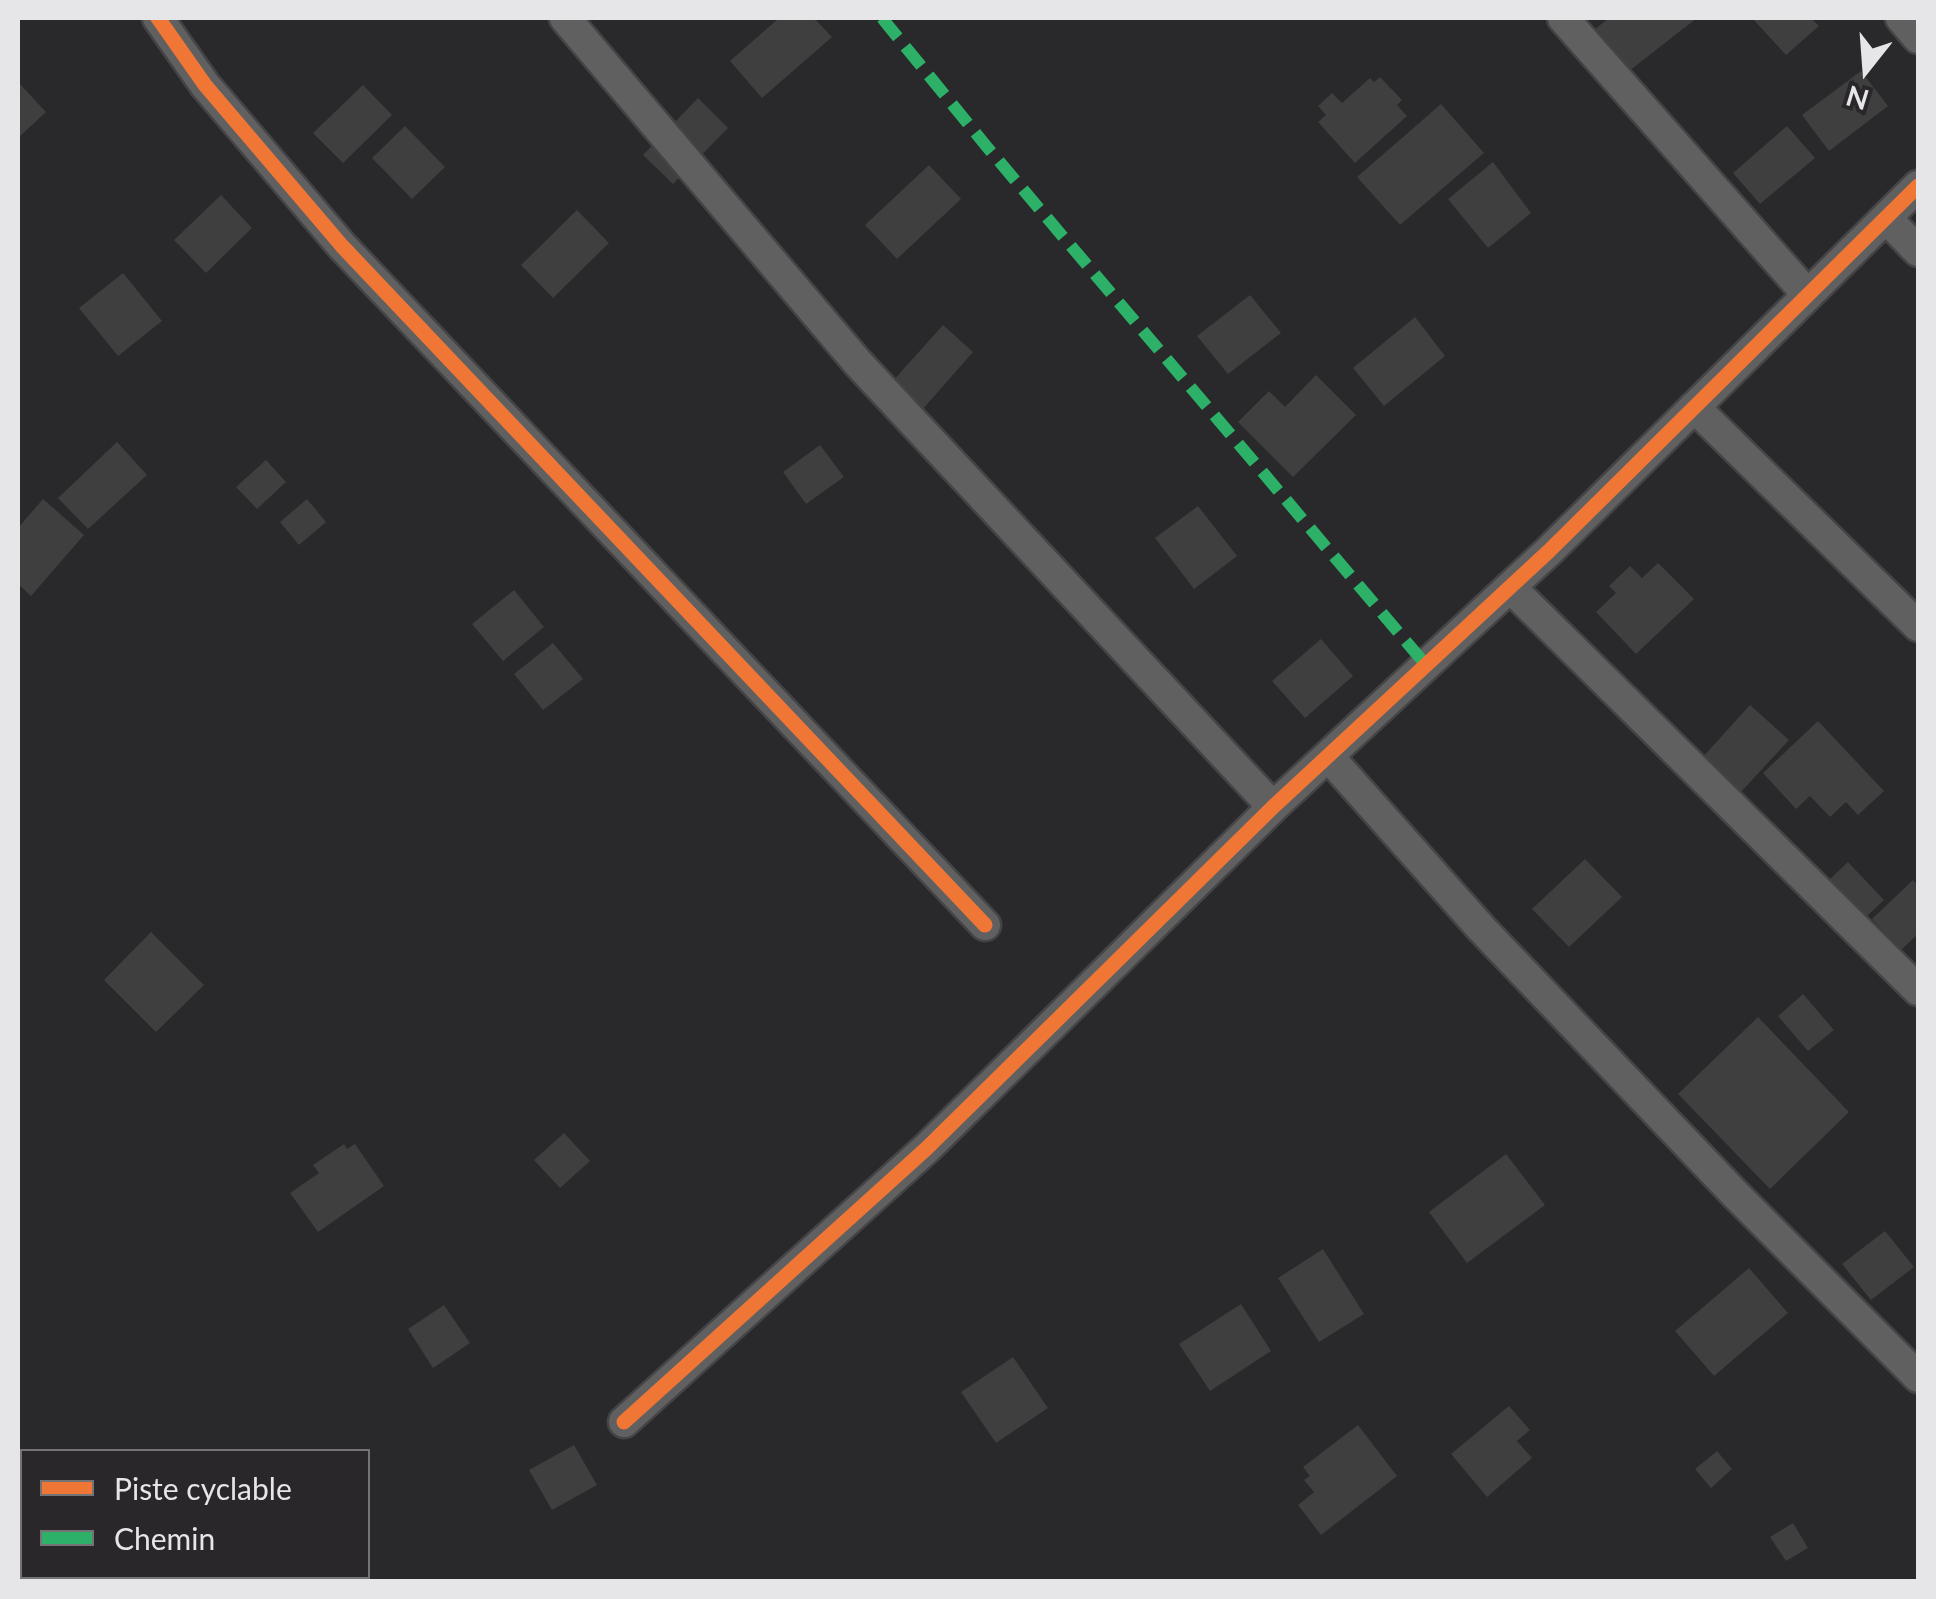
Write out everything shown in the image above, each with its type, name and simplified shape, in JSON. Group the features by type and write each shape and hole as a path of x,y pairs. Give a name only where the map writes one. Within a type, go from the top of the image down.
{"street":[{"path":"158,18 204,85 342,246 985,925"},
{"path":"565,18 858,363 1273,807"},
{"path":"1563,18 1808,295"},
{"path":"1901,18 1918,38"},
{"path":"624,1422 927,1148 1273,807 1510,587 1918,186"},
{"path":"1886,218 1918,251"},
{"path":"1694,407 1918,626"},
{"path":"1510,587 1918,990"},
{"path":"1328,756 1508,956 1735,1194 1918,1377"}],"building":[{"path":"779,18 814,18 832,37 762,98 730,61"},
{"path":"1609,18 1697,18 1629,71 1595,29"},
{"path":"1752,18 1811,18 1819,26 1786,55"},
{"path":"1861,71 1888,106 1829,151 1802,115"},
{"path":"1380,77 1402,100 1397,105 1407,116 1355,163 1318,122 1326,115 1318,106 1332,93 1342,103 1370,78 1374,82"},
{"path":"18,82 46,112 18,138"},
{"path":"363,85 392,115 343,163 313,133"},
{"path":"698,98 728,128 673,184 643,155"},
{"path":"1441,104 1484,153 1400,225 1357,177"},
{"path":"405,126 445,167 412,199 372,158"},
{"path":"1787,126 1815,158 1760,204 1733,173"},
{"path":"1493,162 1531,213 1488,248 1448,199"},
{"path":"929,165 961,199 897,259 865,225"},
{"path":"221,195 252,228 206,273 174,240"},
{"path":"577,210 609,243 553,298 521,265"},
{"path":"123,273 162,321 118,356 79,308"},
{"path":"1250,295 1281,333 1228,374 1197,336"},
{"path":"1415,317 1445,356 1384,406 1353,368"},
{"path":"943,325 973,352 922,410 891,383"},
{"path":"1316,375 1356,415 1293,477 1238,422 1269,391 1285,407"},
{"path":"117,442 147,475 88,529 58,498"},
{"path":"820,445 844,477 806,504 783,472"},
{"path":"266,460 286,482 257,509 236,487"},
{"path":"43,499 84,535 31,596 18,584 18,528"},
{"path":"307,499 326,522 299,545 280,522"},
{"path":"1198,506 1237,556 1194,589 1155,538"},
{"path":"1658,563 1694,599 1636,654 1596,612 1616,593 1609,586 1630,566 1642,578"},
{"path":"514,590 544,627 503,661 472,624"},
{"path":"1321,639 1353,676 1305,718 1272,681"},
{"path":"553,643 583,679 543,710 514,674"},
{"path":"1750,705 1789,740 1740,793 1702,758"},
{"path":"1818,721 1884,791 1858,815 1846,802 1830,817 1810,796 1796,809 1763,773"},
{"path":"1585,859 1622,897 1569,947 1532,909"},
{"path":"1848,862 1884,900 1865,918 1829,880"},
{"path":"1913,880 1918,886 1918,934 1901,950 1872,919"},
{"path":"151,932 204,985 156,1032 104,980"},
{"path":"1803,994 1834,1030 1808,1051 1778,1016"},
{"path":"1758,1017 1849,1112 1770,1189 1678,1094"},
{"path":"564,1133 590,1161 560,1188 534,1160"},
{"path":"344,1144 347,1149 355,1144 384,1186 318,1232 290,1193 319,1173 313,1165"},
{"path":"1506,1154 1545,1205 1467,1263 1429,1212"},
{"path":"1885,1231 1914,1267 1871,1300 1842,1264"},
{"path":"1323,1249 1364,1314 1319,1342 1278,1278"},
{"path":"1749,1268 1788,1313 1714,1376 1675,1331"},
{"path":"1241,1304 1271,1351 1210,1391 1179,1344"},
{"path":"444,1305 470,1343 433,1368 408,1329"},
{"path":"1013,1357 1048,1408 996,1443 961,1392"},
{"path":"1509,1406 1530,1430 1517,1441 1532,1458 1487,1497 1451,1454"},
{"path":"1358,1425 1397,1476 1321,1535 1298,1505 1314,1492 1304,1480 1310,1476 1303,1467"},
{"path":"574,1445 597,1485 552,1510 529,1470"},
{"path":"1717,1451 1732,1469 1711,1488 1695,1469"},
{"path":"1793,1523 1808,1548 1786,1561 1770,1537"}],"marked path":[{"path":"882,18 1426,665"}],"cycle path":[{"path":"158,18 205,85 342,246 985,925"},
{"path":"624,1422 927,1148 1273,807 1549,551 1918,186"}]}
